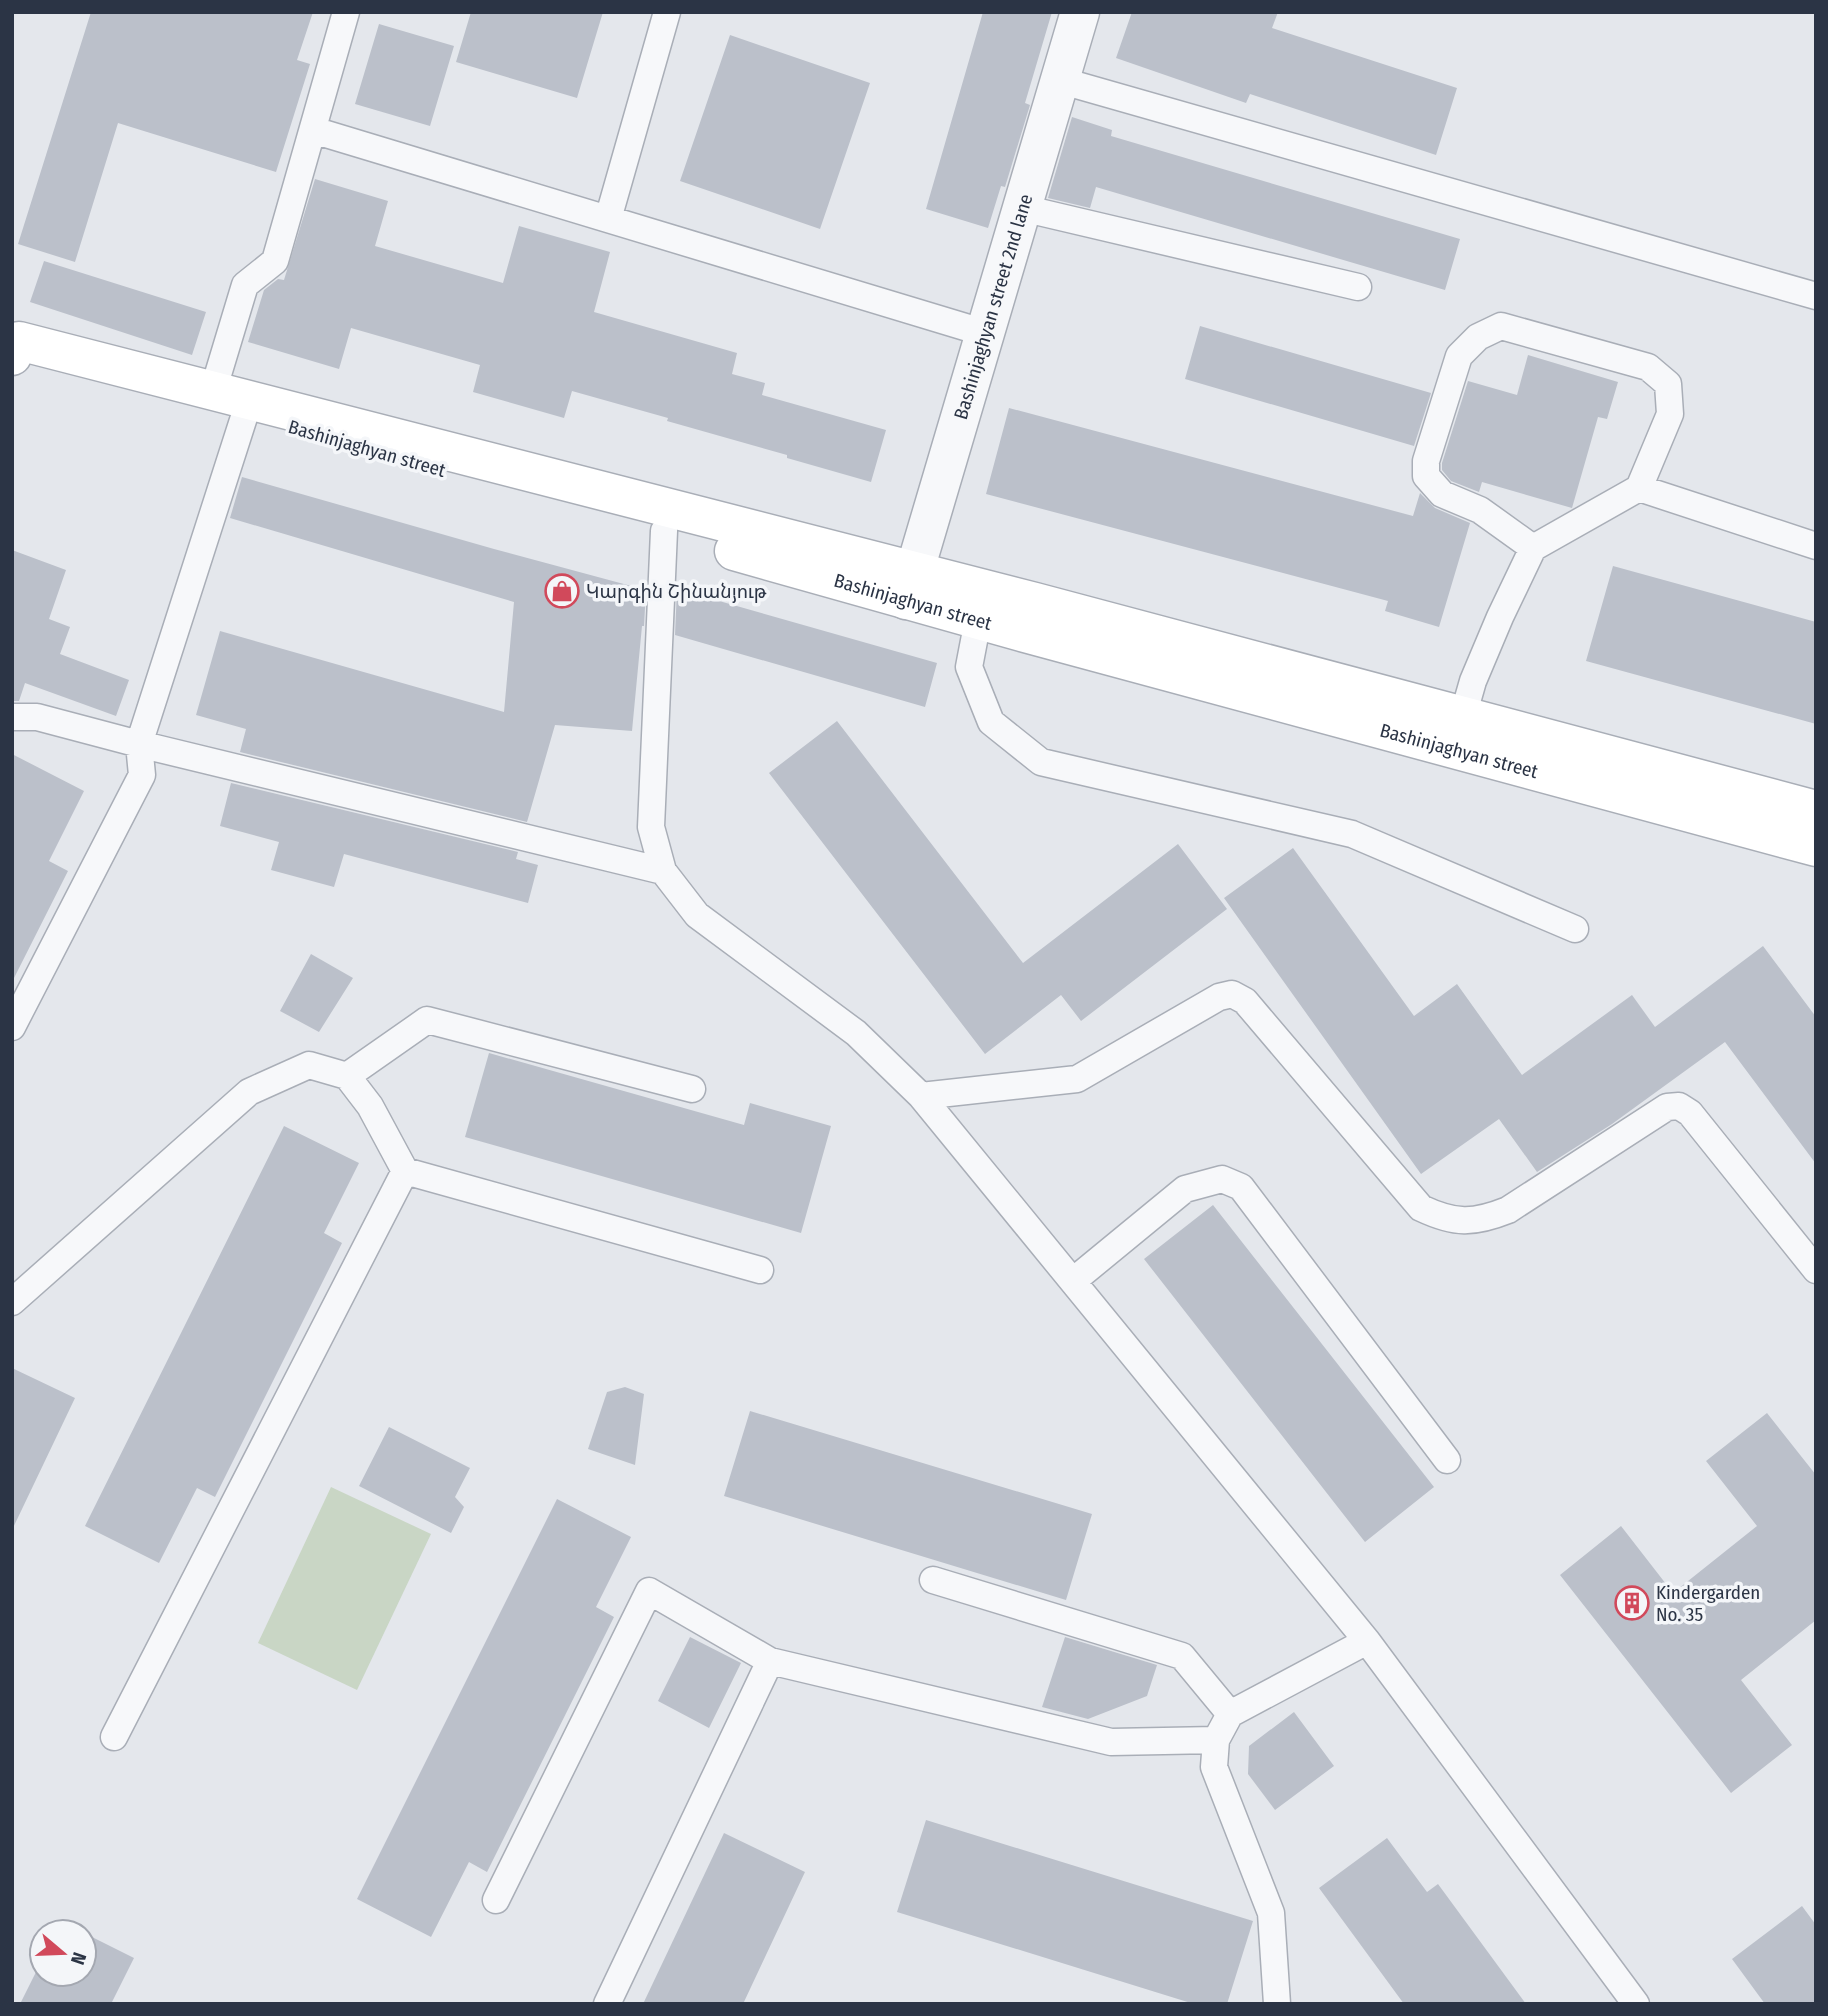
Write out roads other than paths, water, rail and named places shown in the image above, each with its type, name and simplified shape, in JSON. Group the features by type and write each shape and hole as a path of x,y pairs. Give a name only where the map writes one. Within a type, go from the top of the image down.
{"main road":[{"name":"Bashinjaghyan street","path":"18,353 213,391 911,586 978,620 1816,847"},
{"name":"Bashinjaghyan street","path":"18,353 664,531 911,586 1463,716 1816,810"}],"street":[{"name":"Bashinjaghyan street 2nd lane","path":"911,586 1080,12"}],"lane":[{"path":"213,391 245,285 275,261 346,12"},
{"path":"608,219 667,12"},
{"path":"1059,80 1816,296"},
{"path":"313,130 985,333"},
{"path":"1022,208 1358,287"},
{"path":"1463,716 1473,681 1533,548 1639,488 1670,414 1668,384 1648,367 1501,326 1478,337 1459,356 1426,461 1426,476 1442,494 1480,510 1533,548"},
{"path":"12,1027 142,775 139,744 245,414"},
{"path":"1639,488 1816,546"},
{"path":"664,531 651,827 663,871 697,915 856,1033 921,1096 1367,1640 1636,2004"},
{"path":"978,620 969,667 991,722 1041,762 1352,834 1575,929"},
{"path":"12,717 37,717 663,871"},
{"path":"921,1096 1077,1079 1219,997 1232,994 1245,1001 1421,1208 1442,1218 1463,1221 1486,1219 1508,1210 1667,1107 1679,1106 1690,1114 1816,1270"},
{"path":"347,1076 427,1020 692,1089"},
{"path":"12,1302 249,1093 309,1065 347,1076 370,1106 405,1171 760,1270"},
{"path":"114,1737 405,1171"},
{"path":"1073,1281 1185,1189 1222,1179 1241,1187 1447,1460"},
{"path":"933,1580 1182,1656 1230,1714"},
{"path":"496,1900 649,1591 770,1661 1111,1742 1216,1740"},
{"path":"1277,2004 1270,1913 1214,1767 1216,1740 1230,1714 1367,1640"},
{"path":"607,2004 770,1661"}],"place":[{"name":"Կարգին Շինանյութ","path":"562,591"},
{"name":"Kindergarden No. 35","path":"1632,1603"}]}
